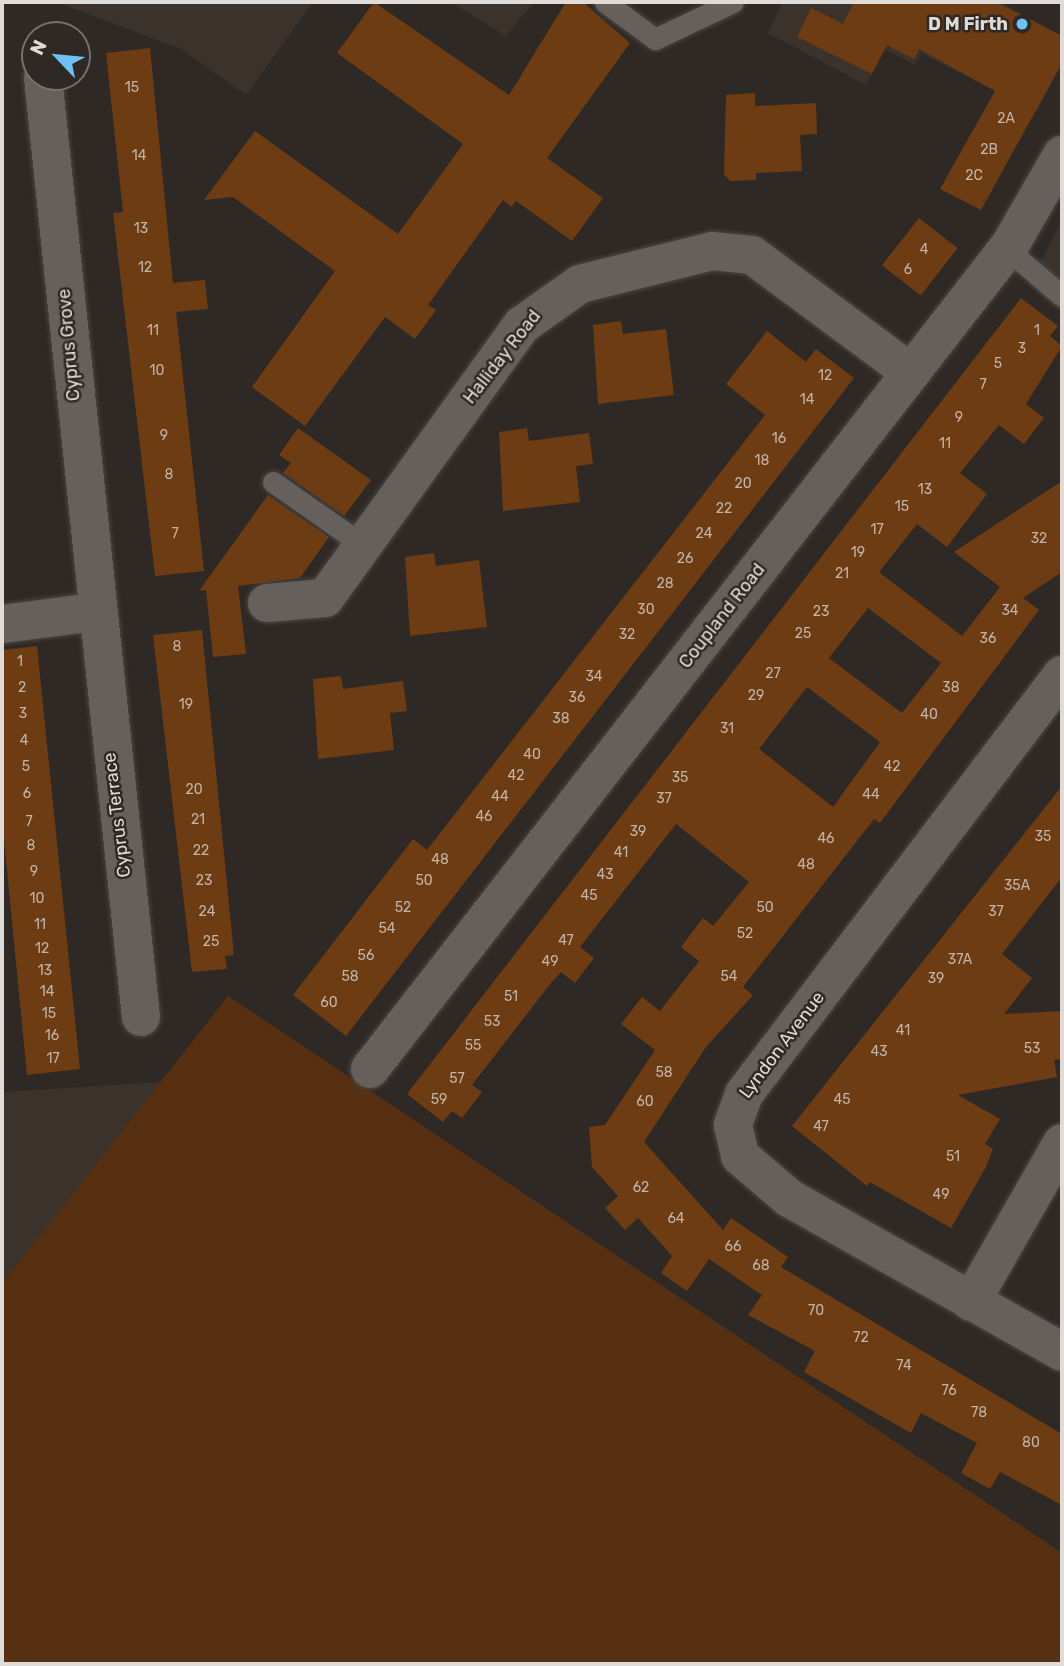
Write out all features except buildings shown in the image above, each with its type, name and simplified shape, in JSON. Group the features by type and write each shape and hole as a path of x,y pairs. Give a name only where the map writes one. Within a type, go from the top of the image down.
{"street":[{"name":"Cyprus Grove","path":"44,91 94,612"},
{"name":"Coupland Road","path":"370,1069 1007,249 1062,155"},
{"name":"Halliday Road","path":"267,603 325,598 522,325 580,284 712,251 752,255 910,372"},
{"path":"2,624 94,612"},
{"name":"Cyprus Terrace","path":"94,612 141,1017"},
{"name":"Lyndon Avenue","path":"1062,675 744,1094 733,1125 740,1156 780,1191 1062,1352"},
{"path":"971,1302 1062,1143"}],"lane":[{"path":"605,2 654,39 733,2"},
{"path":"1007,249 1062,296"},
{"path":"273,482 363,545"}],"shaded area":[{"path":"56,2 313,2 246,95 181,49"},
{"path":"450,2 534,2 506,36"},
{"path":"783,2 1000,2 1062,36 1062,63 1037,112 921,53 915,65 885,49 866,85 768,33"},
{"path":"1062,219 1062,312 1029,285"},
{"path":"228,996 1062,1553 1062,1664 2,1664 2,1284"},
{"path":"161,1082 2,1284 2,1092"}],"place":[{"name":"D M Firth","path":"1022,24"}]}
